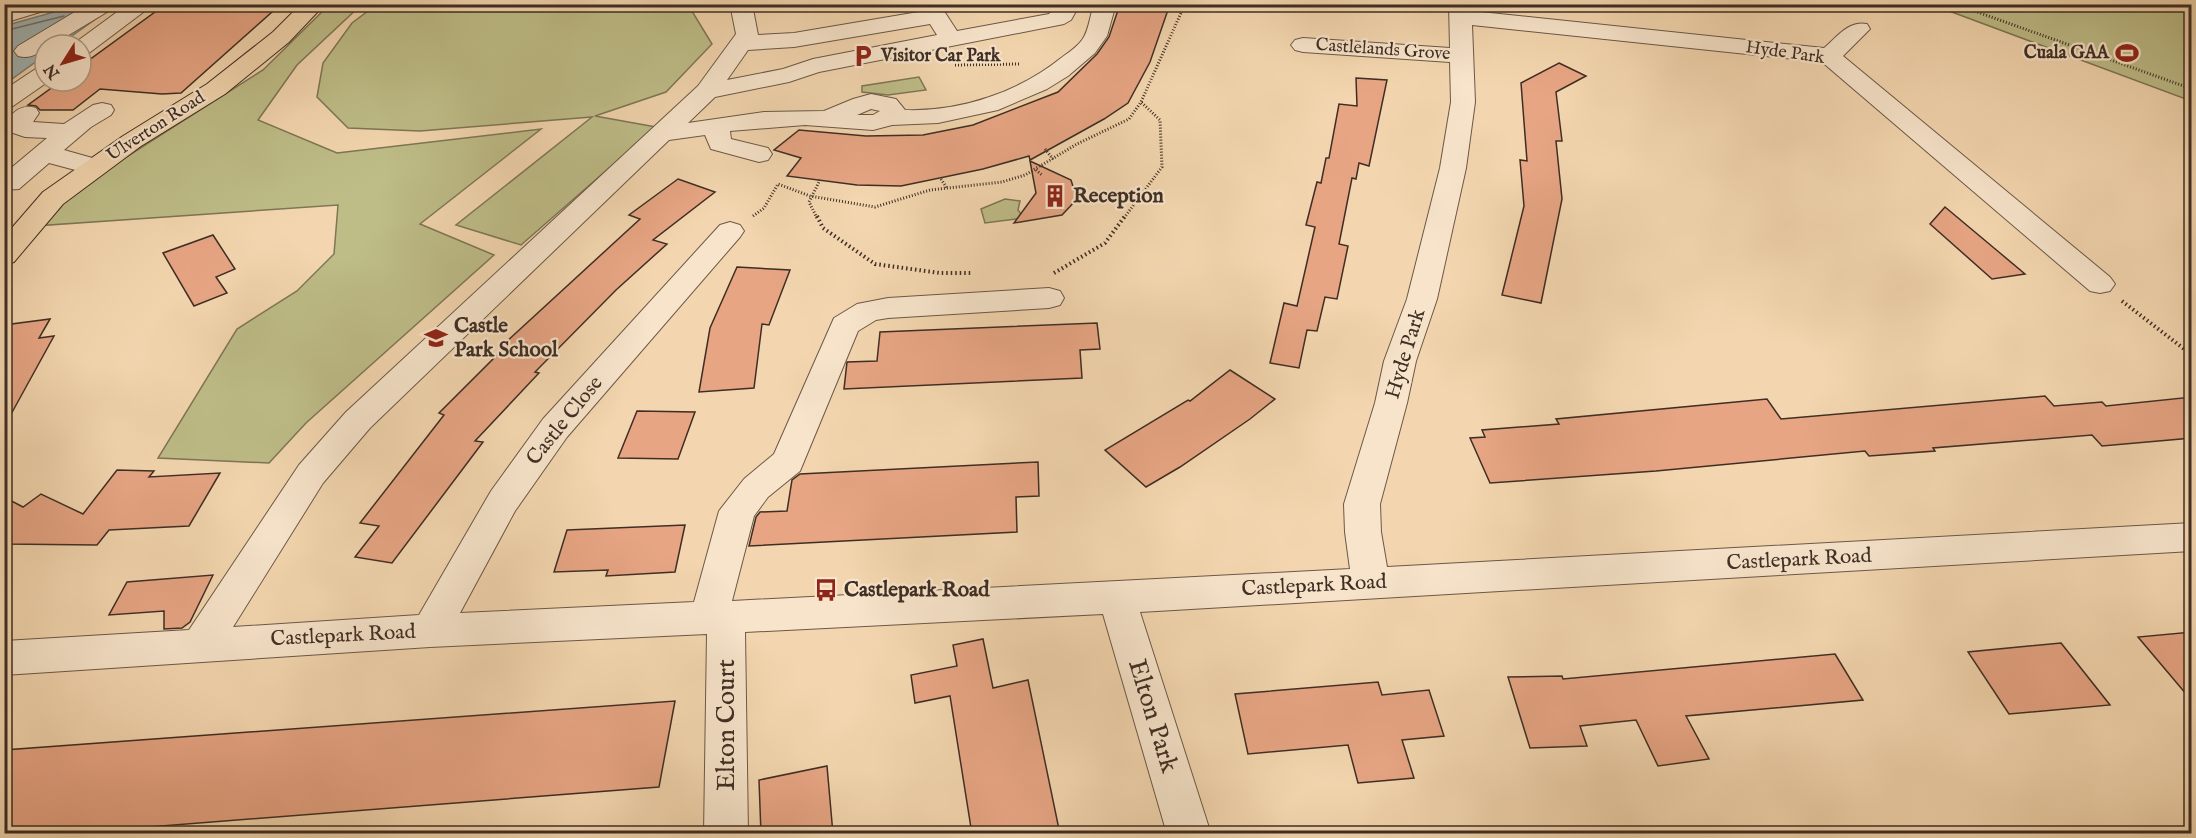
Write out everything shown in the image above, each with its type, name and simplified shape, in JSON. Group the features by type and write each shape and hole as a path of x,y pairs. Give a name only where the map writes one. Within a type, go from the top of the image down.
{"main road":[{"name":"Ulverton Road","path":"4,256 54,198 94,167 216,89 281,37 314,4"}],"street":[{"path":"4,16 42,4"},
{"path":"26,51 104,4"},
{"path":"93,39 143,4"},
{"path":"201,644 310,474 358,420 707,91 747,34 741,4"},
{"path":"707,91 789,75 813,66 1056,19 1064,15 1069,4"},
{"path":"661,134 787,117 828,119 865,103 876,102 892,107 893,114 889,117 918,119 999,101 1036,85 1067,66 1094,41 1105,4"},
{"name":"Hyde Park","path":"1371,582 1363,532 1362,504 1391,403 1400,361 1422,299 1453,168 1463,102 1461,11 1829,56 2100,284"},
{"path":"741,43 794,40 936,16 951,39"},
{"path":"1829,56 1859,28"},
{"name":"Castlelands Grove","path":"1303,45 1462,56"},
{"path":"4,101 33,81"},
{"path":"10,183 70,132 102,110"},
{"path":"27,112 18,123 20,127 70,132"},
{"path":"719,126 717,134 720,144 759,154"},
{"path":"44,154 71,159 94,167"},
{"name":"Castle Close","path":"430,631 503,501 555,428 730,231"},
{"name":"Elton Court","path":"726,834 717,617 737,511 756,488 788,462 845,325 868,311 1050,286"},
{"name":"Castlepark Road","path":"4,658 430,631 1117,598 2192,537"},
{"name":"Elton Park","path":"1117,598 1189,834"}],"path":[{"path":"730,231 764,208 778,184 810,196 875,207 930,190 1002,182 1026,175 1077,144 1129,119 1141,102 1185,4"},
{"path":"1955,4 2135,70 2192,88"},
{"path":"954,65 1000,63 1067,66"},
{"path":"1050,286 1105,243 1162,167 1160,120 1141,102"},
{"path":"1045,149 1053,159"},
{"path":"1036,170 1042,175"},
{"path":"941,179 947,188"},
{"path":"820,180 809,202 823,228 875,264 940,273 974,273"},
{"path":"2100,284 2192,355"}],"shaded area":[{"path":"329,5 361,5 297,65 258,120 337,153 541,129 420,224 494,255 306,423 269,463 158,458 237,329 297,291 334,254 338,205 34,226 87,182 263,70"},
{"path":"376,5 691,5 690,8 712,44 666,92 595,116 656,127 521,245 456,225 592,117 420,131 348,128 317,97 323,63 352,23"},
{"name":"Cuala GAA","path":"1933,5 2191,5 2191,101"},
{"path":"919,77 926,90 888,95 862,92 862,86"},
{"path":"1005,199 1020,201 1018,210 1024,218 985,223 981,209"}],"water":[{"path":"61,10 100,16 76,33 33,33 33,64 5,84 4,26"}],"building":[{"path":"166,4 281,4 181,93 162,94 100,89 73,110 40,110 36,106 28,105 44,93 93,93 93,57"},
{"path":"1120,4 1170,4 1150,62 1128,103 1030,160 1029,156 983,169 901,186 857,185 787,176 801,158 774,150 799,130 866,136 923,135 973,125 1058,92 1097,54 1109,37"},
{"path":"1559,63 1586,76 1556,92 1562,141 1556,141 1562,199 1541,303 1502,295 1524,206 1520,160 1527,161 1521,83"},
{"path":"1356,78 1387,80 1369,166 1359,163 1356,179 1352,178 1339,244 1348,246 1337,299 1325,297 1317,331 1307,330 1299,368 1270,363 1284,303 1297,306 1315,227 1306,225 1317,182 1321,183 1326,158 1329,158 1339,104 1357,106"},
{"name":"Reception","path":"1030,161 1071,180 1077,199 1062,215 1014,223 1036,193"},
{"path":"678,179 715,192 653,240 667,244 616,290 535,372 539,373 475,441 483,442 392,563 355,557 379,526 360,523 444,415 439,413 508,344 505,343 640,219 629,215"},
{"path":"1945,207 2025,274 1992,279 1930,224"},
{"path":"213,235 235,269 216,277 227,293 194,306 163,253"},
{"path":"737,267 790,270 769,325 762,324 754,388 699,392 710,328"},
{"path":"50,319 39,338 54,336 4,427 4,325"},
{"path":"1097,323 1100,349 1080,350 1082,378 844,389 847,362 877,361 880,332"},
{"path":"1230,370 1275,399 1180,467 1146,487 1105,450 1188,400 1190,401"},
{"path":"2045,396 2054,406 2102,402 2106,406 2192,397 2192,438 2102,446 2092,435 1933,448 1935,451 1869,456 1865,451 1656,471 1490,483 1470,438 1485,437 1482,430 1559,424 1556,419 1767,399 1781,419"},
{"path":"637,411 695,412 678,459 618,458"},
{"path":"1038,462 1039,496 1016,497 1017,532 749,546 756,517 760,512 787,511 792,480 800,474"},
{"path":"117,470 154,471 149,477 220,473 189,526 109,530 97,545 4,544 4,497 23,507 41,494 83,514"},
{"path":"685,525 675,572 606,576 608,570 554,572 567,530"},
{"path":"213,575 190,622 182,628 164,629 164,611 109,615 127,582"},
{"path":"2192,632 2192,701 2138,637"},
{"path":"983,639 993,688 1028,680 1060,834 972,834 950,696 915,703 911,675 957,666 953,645"},
{"path":"2061,643 2110,705 2009,714 1968,652"},
{"path":"1835,654 1863,700 1686,716 1709,759 1658,766 1636,720 1580,726 1587,746 1530,748 1508,677 1562,676 1563,679"},
{"path":"1378,682 1382,695 1429,690 1444,736 1402,740 1414,778 1358,783 1348,745 1248,754 1235,694"},
{"path":"675,701 659,787 60,834 4,834 4,750"},
{"path":"827,766 833,834 761,834 759,780"}],"place":[{"name":"Cuala GAA","path":"2127,53"},
{"name":"Visitor Car Park","path":"863,56"},
{"name":"Reception","path":"1055,196"},
{"name":"Castle Park School","path":"436,338"},
{"name":"Castlepark Road","path":"826,590"}]}
